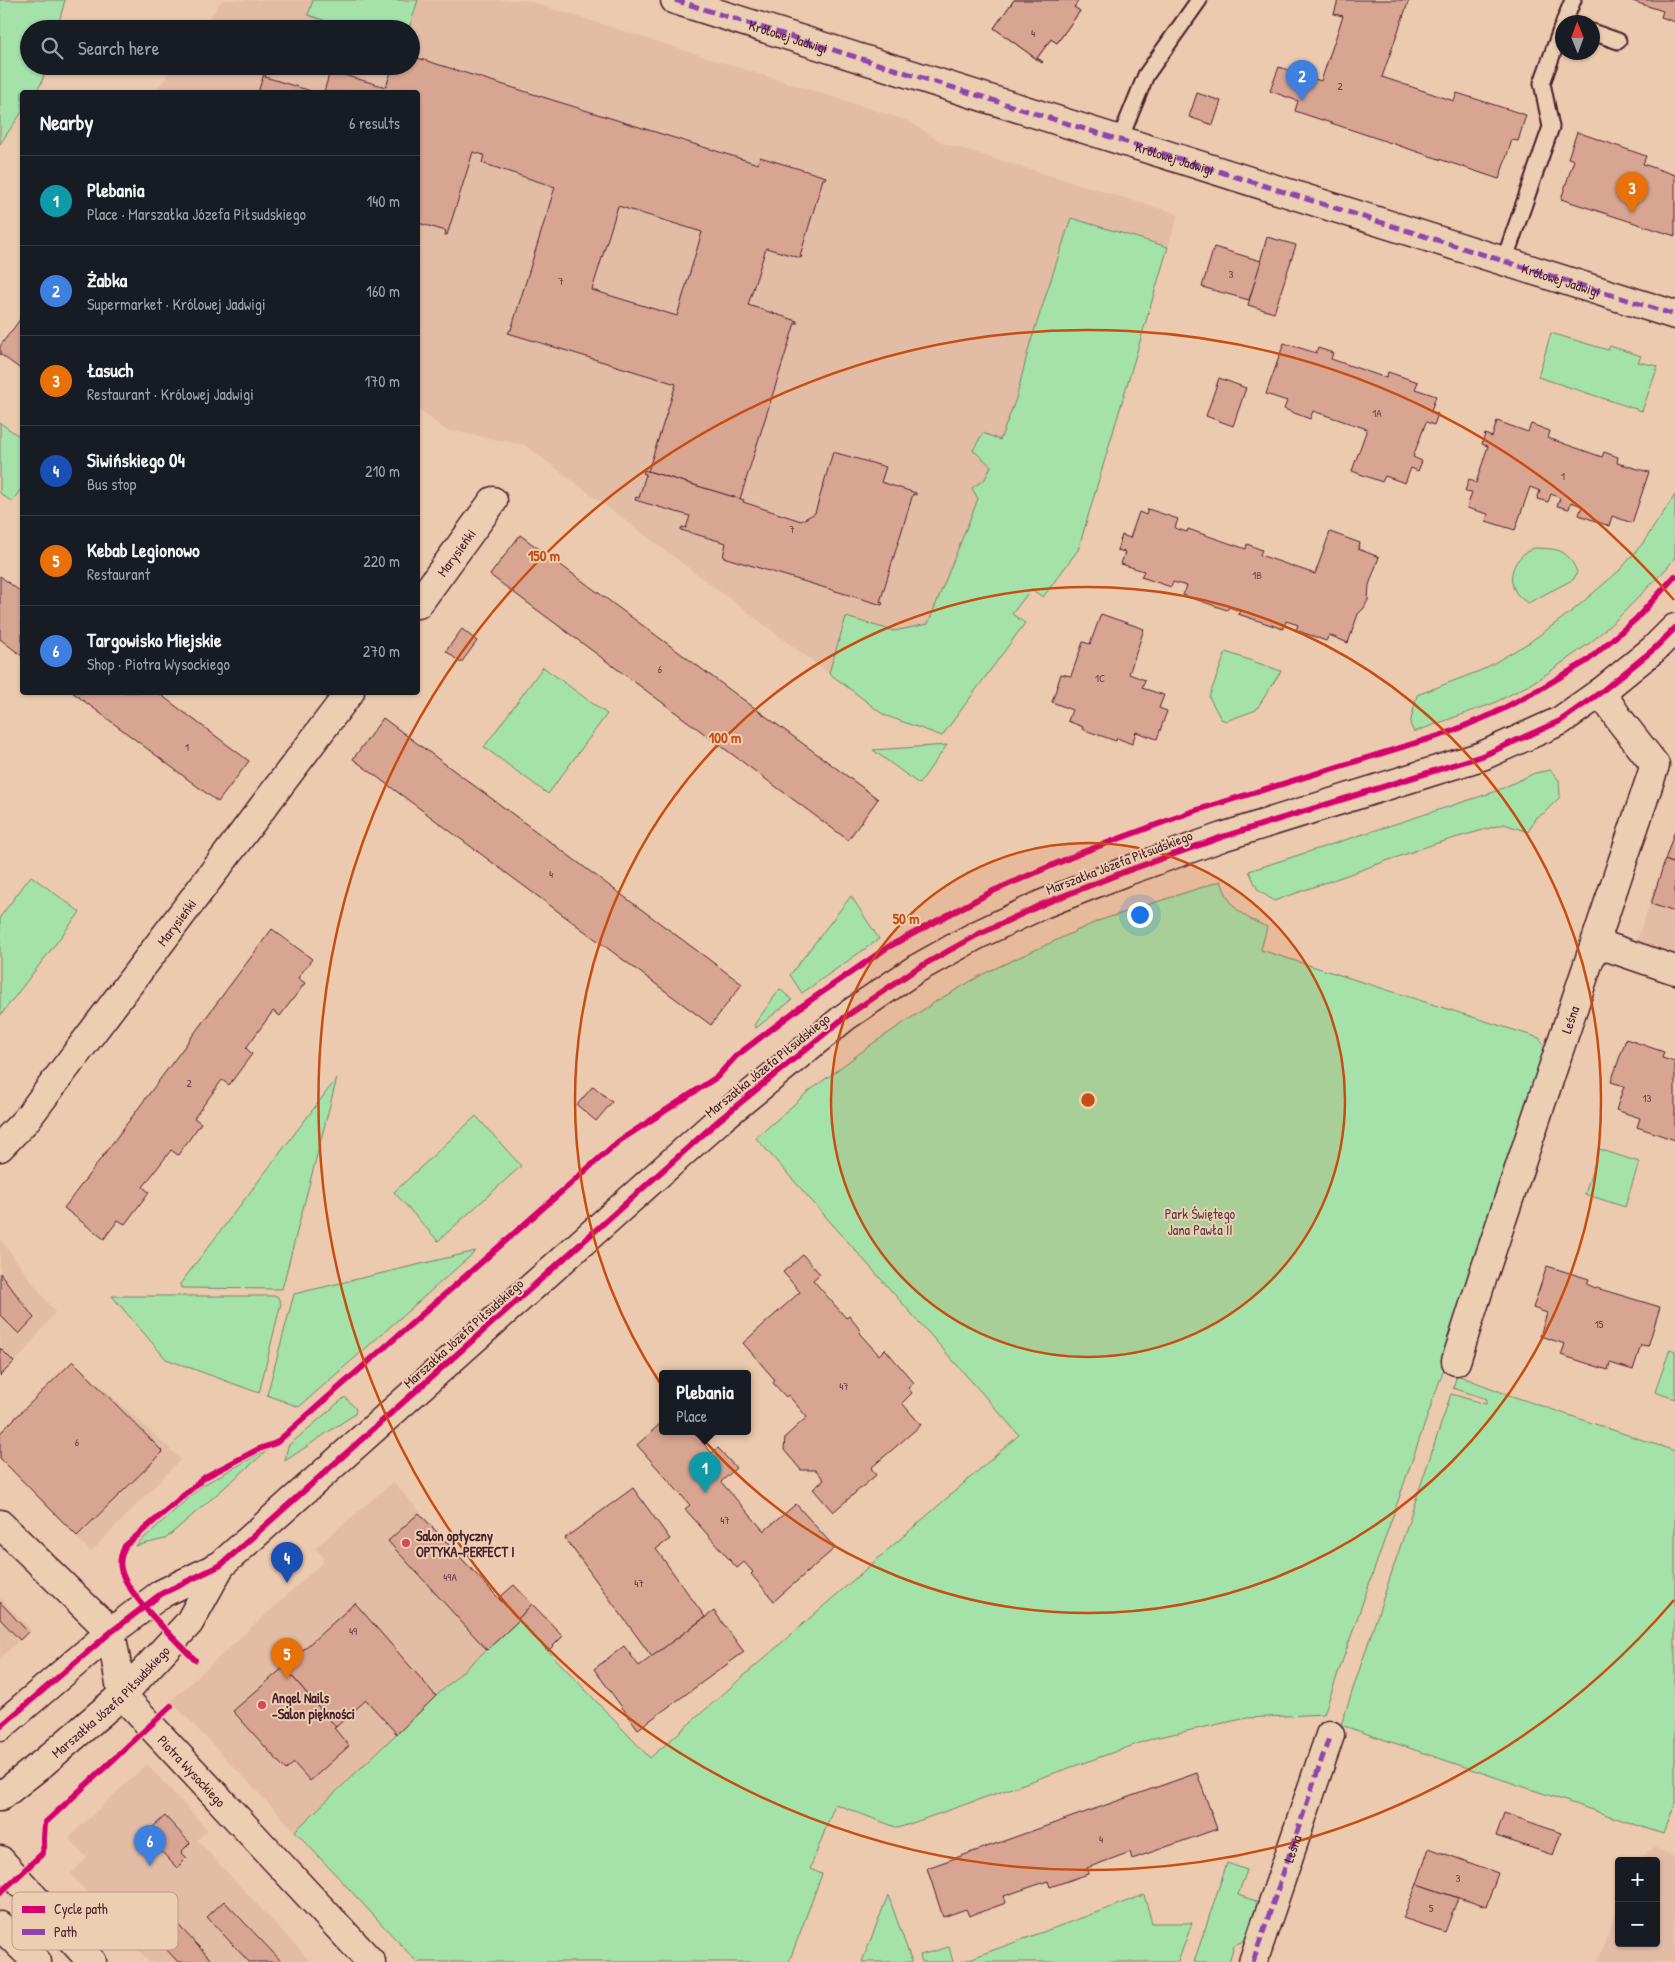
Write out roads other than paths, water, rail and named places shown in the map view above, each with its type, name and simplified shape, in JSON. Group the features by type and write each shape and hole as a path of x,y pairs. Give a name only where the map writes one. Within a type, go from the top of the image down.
{"street":[{"name":"Królowej Jadwigi","path":"675,0 1675,315"},
{"name":"Marysieńki","path":"420,601 493,501"},
{"name":"Marszałka Józefa Piłsudskiego","path":"0,1727 111,1632 161,1594 221,1565 718,1121 845,1018 916,969 976,935 1043,904 1124,872 1232,834 1482,756 1560,721 1601,692 1654,649 1675,628"},
{"name":"Leśna","path":"1456,1361 1655,764 1619,720 1601,692"},
{"name":"Marysieńki","path":"0,1147 26,1120 348,695"},
{"path":"1596,943 1675,970"},
{"path":"0,1524 111,1632 122,1695"},
{"name":"Marszałka Józefa Piłsudskiego","path":"0,1797 44,1763 122,1695 189,1623 221,1565"},
{"name":"Piotra Wysockiego","path":"122,1695 371,1962"},
{"name":"Leśna","path":"1253,1962 1330,1735"},
{"path":"0,1860 29,1892"},
{"path":"0,1926 12,1937"},
{"path":"25,1950 38,1962"},
{"path":"81,1950 92,1962"}],"lane":[{"path":"1120,139 1146,75 1199,0"},
{"path":"1567,15 1573,0"},
{"path":"1600,35 1618,41"},
{"path":"1504,261 1551,127 1542,83 1555,47"}],"place":[{"name":"Żabka","path":"1302,101"},
{"name":"Łasuch","path":"1632,213"},
{"name":"Plebania","path":"705,1493"},
{"name":"Salon optyczny OPTYKA-PERFECT I","path":"406,1543"},
{"name":"Siwińskiego 04","path":"287,1583"},
{"name":"Kebab Legionowo","path":"287,1679"},
{"name":"Angel Nails -Salon piękności","path":"262,1705"},
{"name":"Targowisko Miejskie","path":"150,1866"}],"park label":[{"name":"Park Świętego Jana Pawła II","path":"1200,1222"}]}
